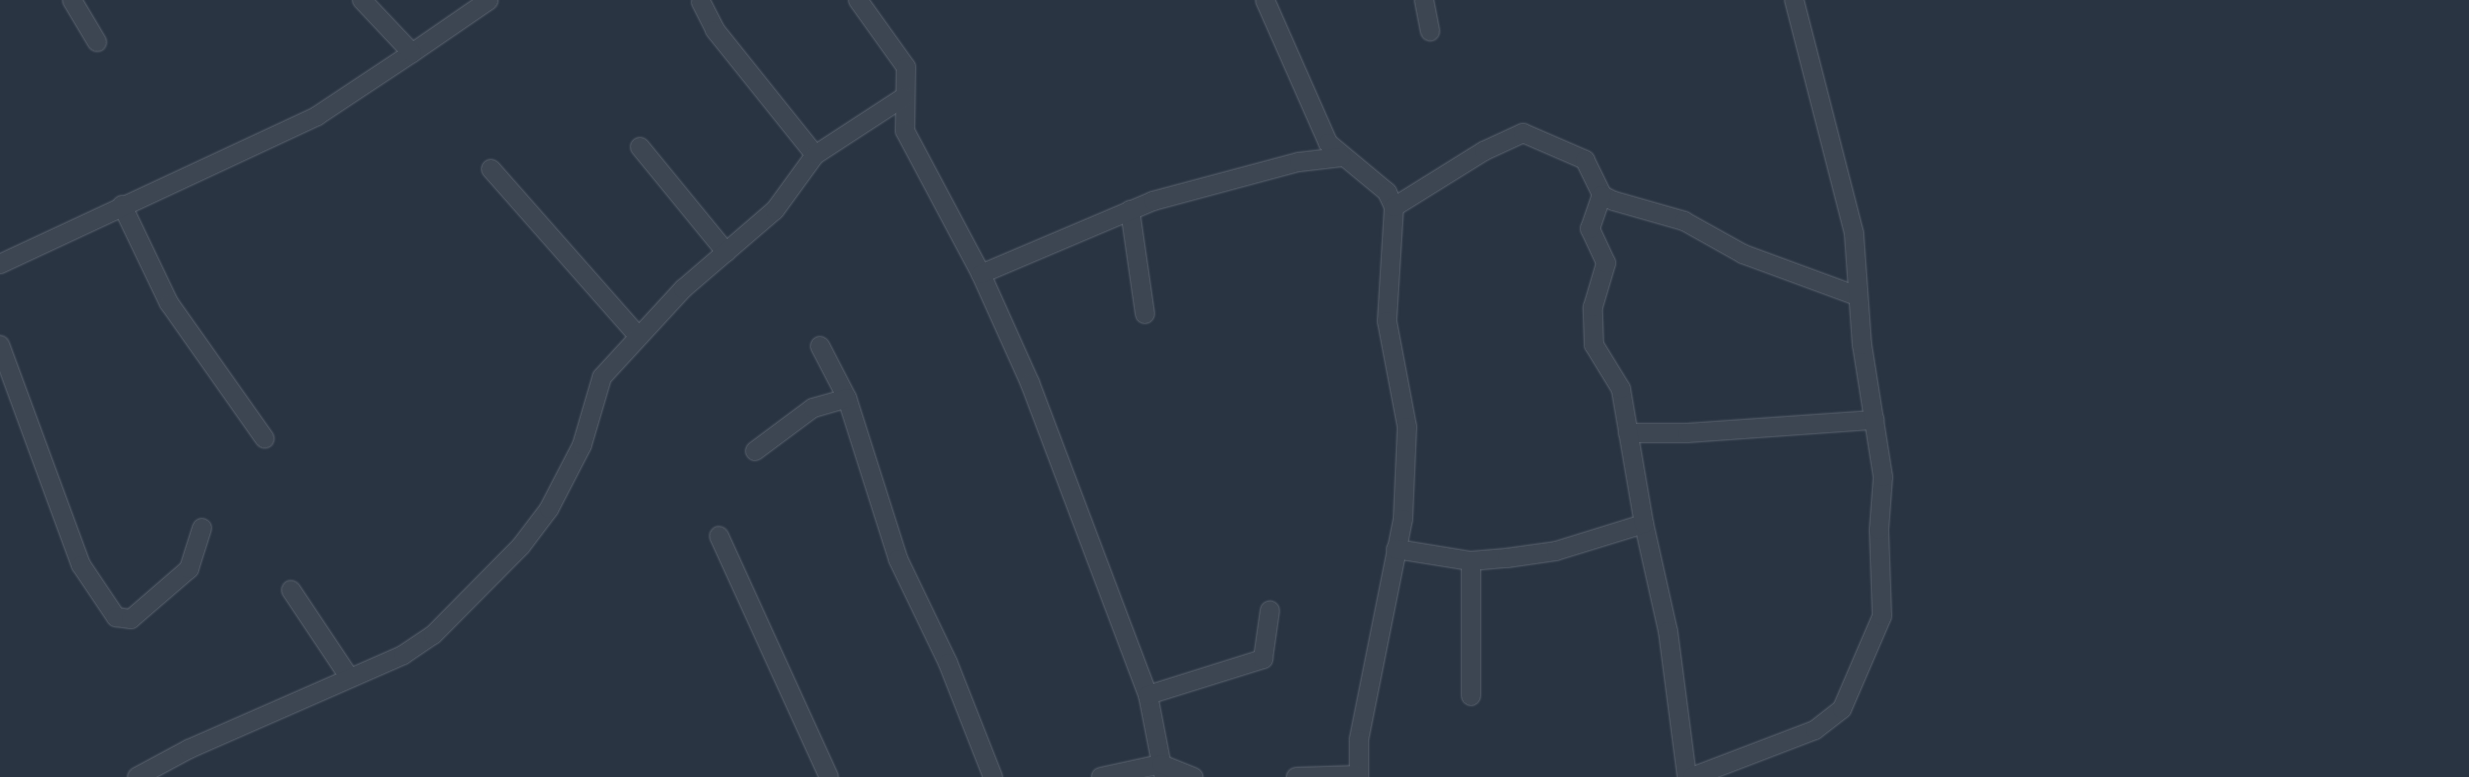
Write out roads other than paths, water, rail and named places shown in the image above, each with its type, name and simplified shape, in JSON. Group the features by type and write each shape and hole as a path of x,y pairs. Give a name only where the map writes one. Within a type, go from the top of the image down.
{"street":[{"path":"72,0 97,42"},
{"path":"362,0 412,53"},
{"path":"0,264 122,205 317,116 489,0"},
{"path":"858,0 906,67 904,97 905,131 981,274 1030,383 1148,695 1162,771"},
{"path":"1265,0 1311,112 1328,143 1342,157 1387,192 1394,207 1388,321 1408,426 1396,549 1359,740 1359,776 1296,777"},
{"path":"1424,0 1430,31"},
{"path":"1692,777 1815,730 1842,709 1882,616 1879,530 1883,477 1857,296 1854,233 1794,0"},
{"path":"701,2 715,30 815,155"},
{"path":"137,777 189,748 349,677 427,639 521,546 549,509 582,445 602,377 638,336 726,252 775,210 815,155 904,97"},
{"path":"1394,207 1484,151 1523,133 1585,160 1602,196 1590,229 1606,263 1593,307 1594,345 1621,389 1644,524 1668,631 1687,777"},
{"path":"640,147 726,252"},
{"path":"981,274 1130,210 1299,162 1342,157"},
{"path":"491,169 638,336"},
{"path":"1602,196 1684,221 1743,254 1857,296"},
{"path":"122,205 169,303 265,440"},
{"path":"1130,210 1144,314"},
{"path":"0,345 81,565 116,617 131,619 189,568 202,528"},
{"path":"820,346 848,398 898,559 948,663 992,777"},
{"path":"756,451 813,408 848,398"},
{"path":"1628,433 1687,434 1875,420"},
{"path":"1396,549 1471,561 1556,551 1644,524"},
{"path":"719,536 829,777"},
{"path":"1471,561 1471,696"},
{"path":"291,590 349,677"},
{"path":"1148,695 1263,658 1270,610"},
{"path":"1101,777 1162,771 1193,777"}]}
